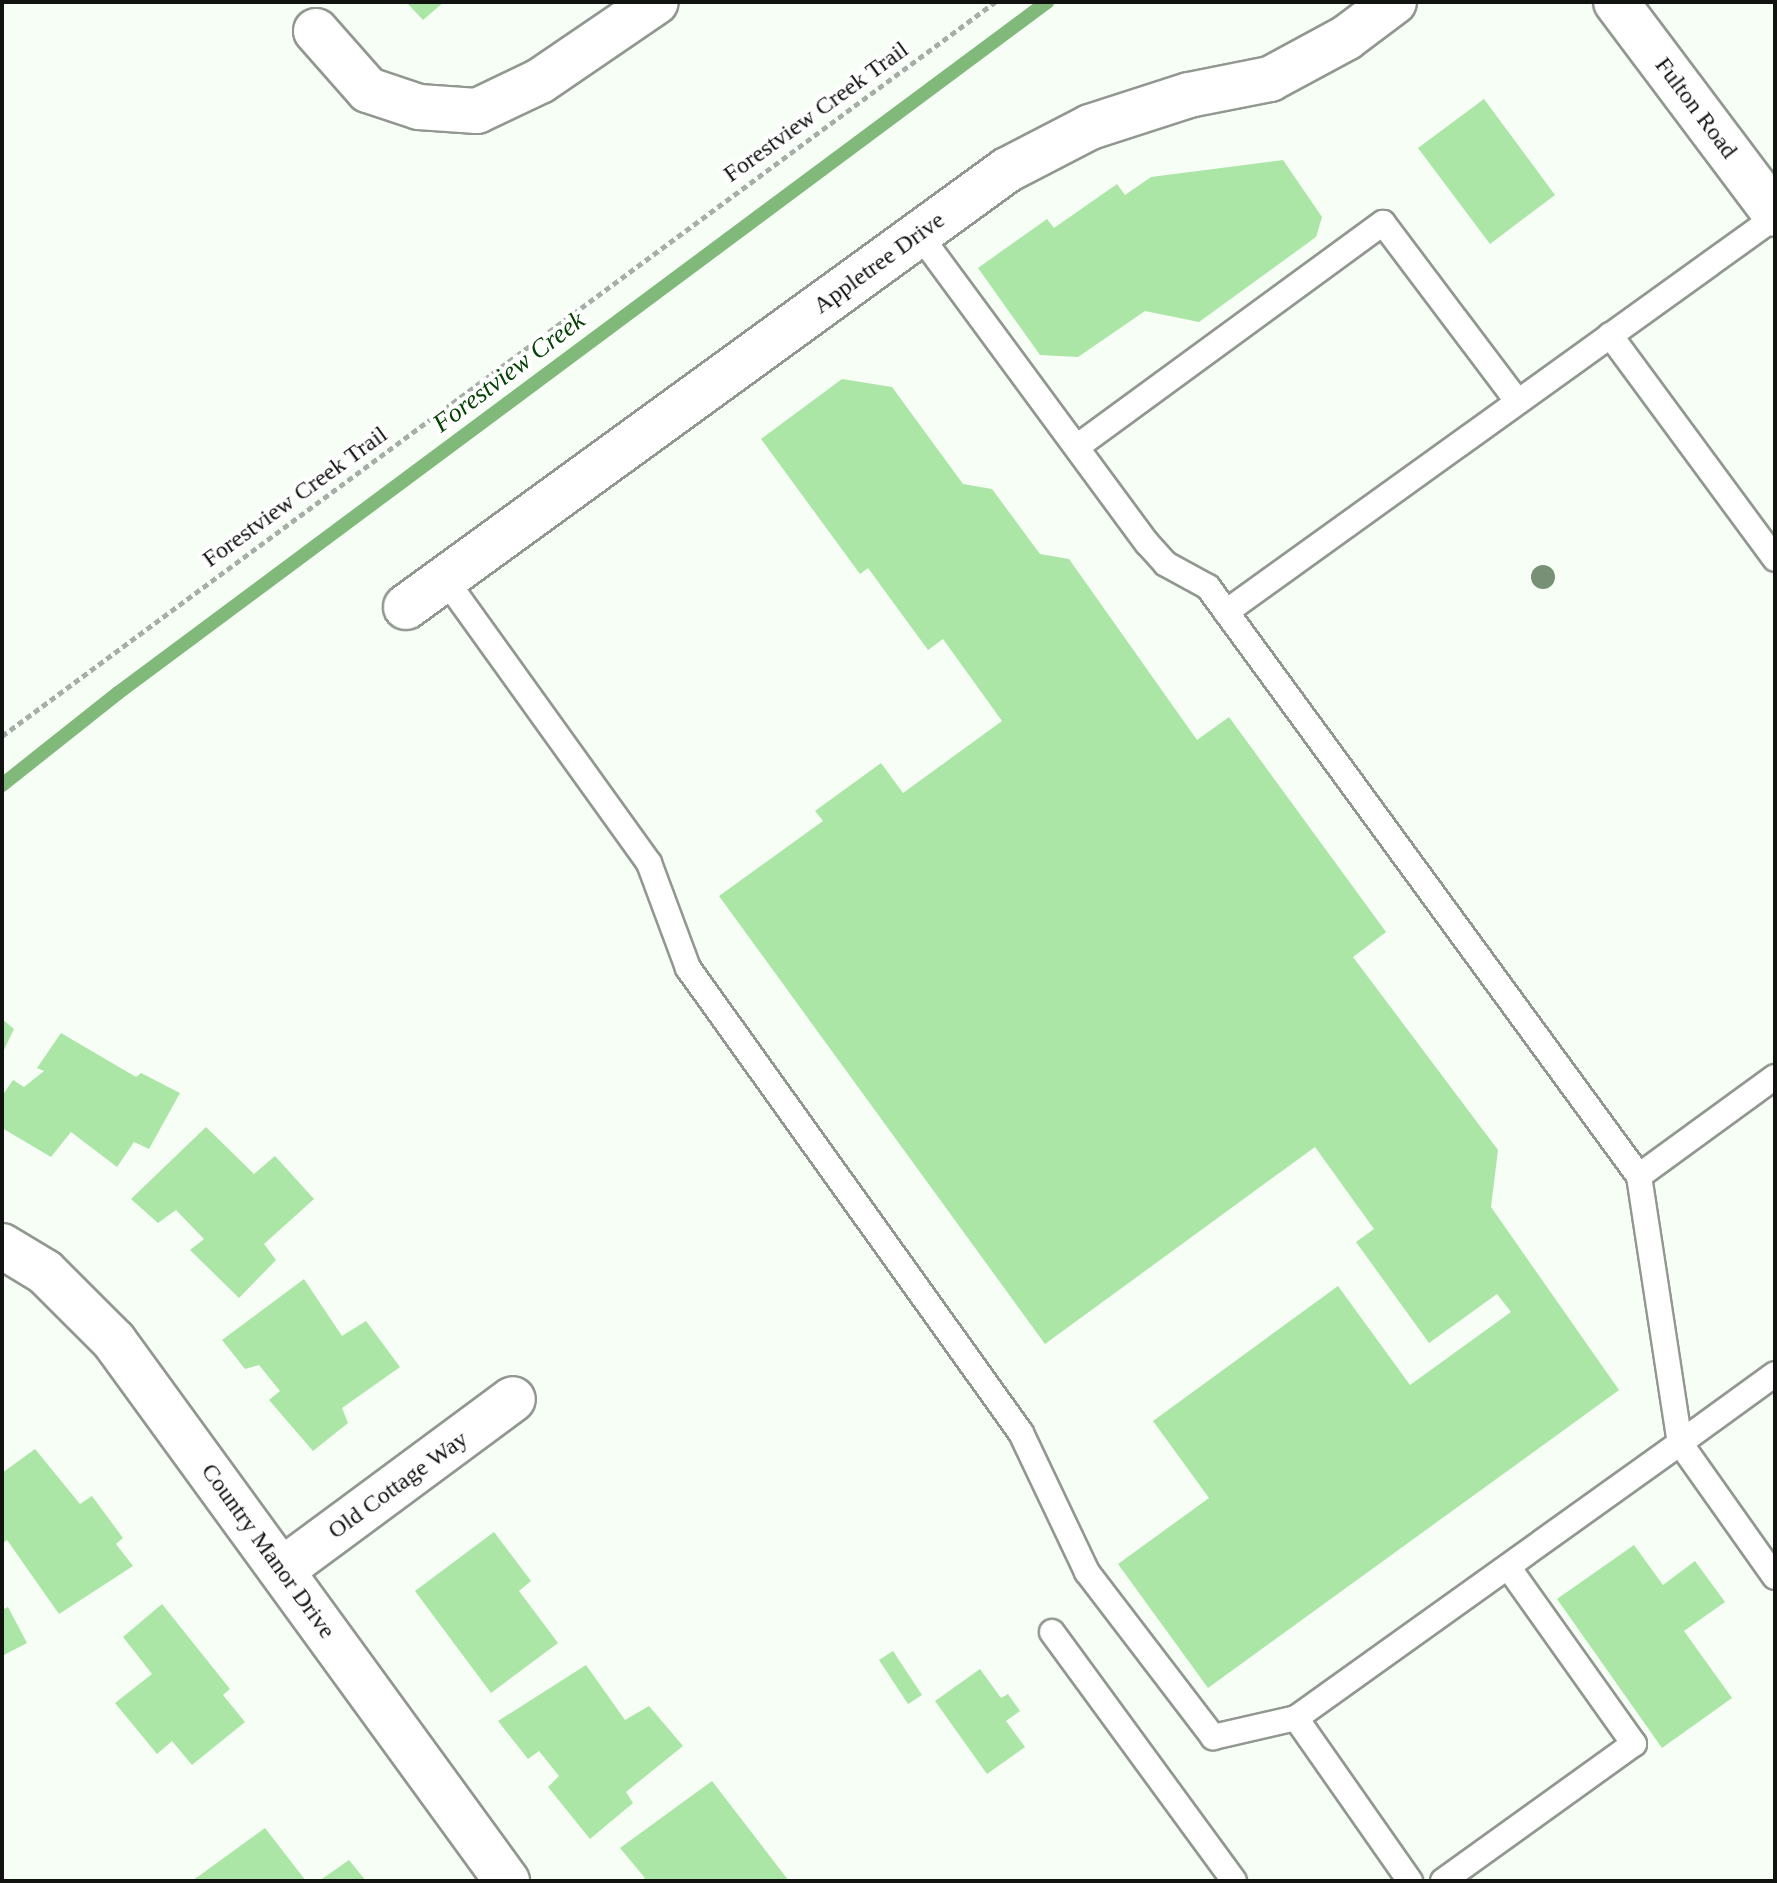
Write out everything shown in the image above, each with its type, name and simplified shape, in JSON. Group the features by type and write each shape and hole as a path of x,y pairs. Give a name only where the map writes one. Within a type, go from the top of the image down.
{"street":[{"path":"316,31 368,90 419,107 477,111 540,81 656,2"},
{"name":"Appletree Drive","path":"406,607 1007,170 1090,127 1189,95 1270,79 1346,38 1394,2"},
{"name":"Fulton Road","path":"1616,2 1775,216"},
{"name":"Country Manor Drive","path":"2,1246 45,1272 97,1321 507,1881"},
{"name":"Old Cottage Way","path":"282,1570 513,1399"}],"lane":[{"path":"1226,612 1775,216"},
{"path":"1078,446 1383,223 1517,401"},
{"path":"919,234 1147,543 1166,564 1208,587 1639,1176 1680,1443 1775,1577"},
{"path":"1610,335 1775,559"},
{"path":"445,579 649,863 688,968 1021,1433 1087,1572 1213,1737 1296,1718 1775,1374"},
{"path":"1639,1176 1775,1077"},
{"path":"1443,1881 1634,1744 1508,1567"},
{"path":"1052,1632 1234,1881"},
{"path":"1296,1718 1410,1881"}],"path":[{"name":"Forestview Creek Trail","path":"2,736 995,2"}],"building":[{"path":"406,2 444,2 423,20"},
{"path":"1484,99 1555,195 1490,244 1418,148"},
{"path":"1283,160 1322,217 1316,237 1199,322 1145,311 1078,357 1040,355 978,268 1047,219 1054,228 1117,184 1125,195 1151,177"},
{"path":"842,379 892,387 963,484 992,489 1040,554 1069,559 1197,740 1229,717 1386,932 1353,957 1498,1150 1491,1207 1619,1390 1208,1688 1118,1564 1209,1498 1153,1421 1338,1286 1410,1385 1511,1312 1497,1294 1429,1343 1356,1242 1374,1229 1315,1147 1045,1344 719,896 823,821 815,811 881,763 903,793 1002,721 943,639 928,650 868,568 860,574 761,439"},
{"path":"2,1019 14,1029 2,1054"},
{"path":"61,1033 136,1077 141,1073 180,1093 149,1149 134,1142 117,1167 71,1132 51,1157 2,1128 2,1096 13,1080 24,1087 44,1071 37,1068"},
{"path":"206,1127 254,1174 275,1156 314,1199 264,1244 276,1260 239,1298 190,1250 204,1239 176,1210 158,1223 131,1199"},
{"path":"304,1279 342,1336 366,1321 400,1367 342,1408 348,1423 313,1451 269,1400 280,1391 259,1365 245,1369 222,1340"},
{"path":"35,1449 80,1504 92,1496 123,1538 116,1544 133,1566 59,1614 7,1540 2,1544 2,1473"},
{"path":"494,1532 531,1581 519,1591 558,1643 491,1693 415,1591"},
{"path":"1634,1545 1663,1585 1695,1561 1725,1602 1684,1631 1732,1698 1662,1748 1557,1599"},
{"path":"162,1604 230,1689 223,1695 245,1722 192,1765 172,1741 157,1754 115,1703 152,1674 123,1637"},
{"path":"8,1607 27,1643 2,1656 2,1610"},
{"path":"893,1651 922,1695 908,1704 879,1660"},
{"path":"586,1665 625,1720 649,1706 683,1746 626,1792 633,1803 590,1839 548,1787 559,1776 539,1751 528,1759 498,1721"},
{"path":"980,1669 1001,1698 1008,1694 1020,1711 1006,1721 1025,1747 987,1774 935,1701"},
{"path":"712,1781 789,1881 641,1881 645,1878 620,1848"},
{"path":"265,1828 306,1881 192,1881"},
{"path":"349,1860 366,1881 319,1881"}],"waterway":[{"name":"Forestview Creek","path":"2,785 118,693 1047,2"}]}
